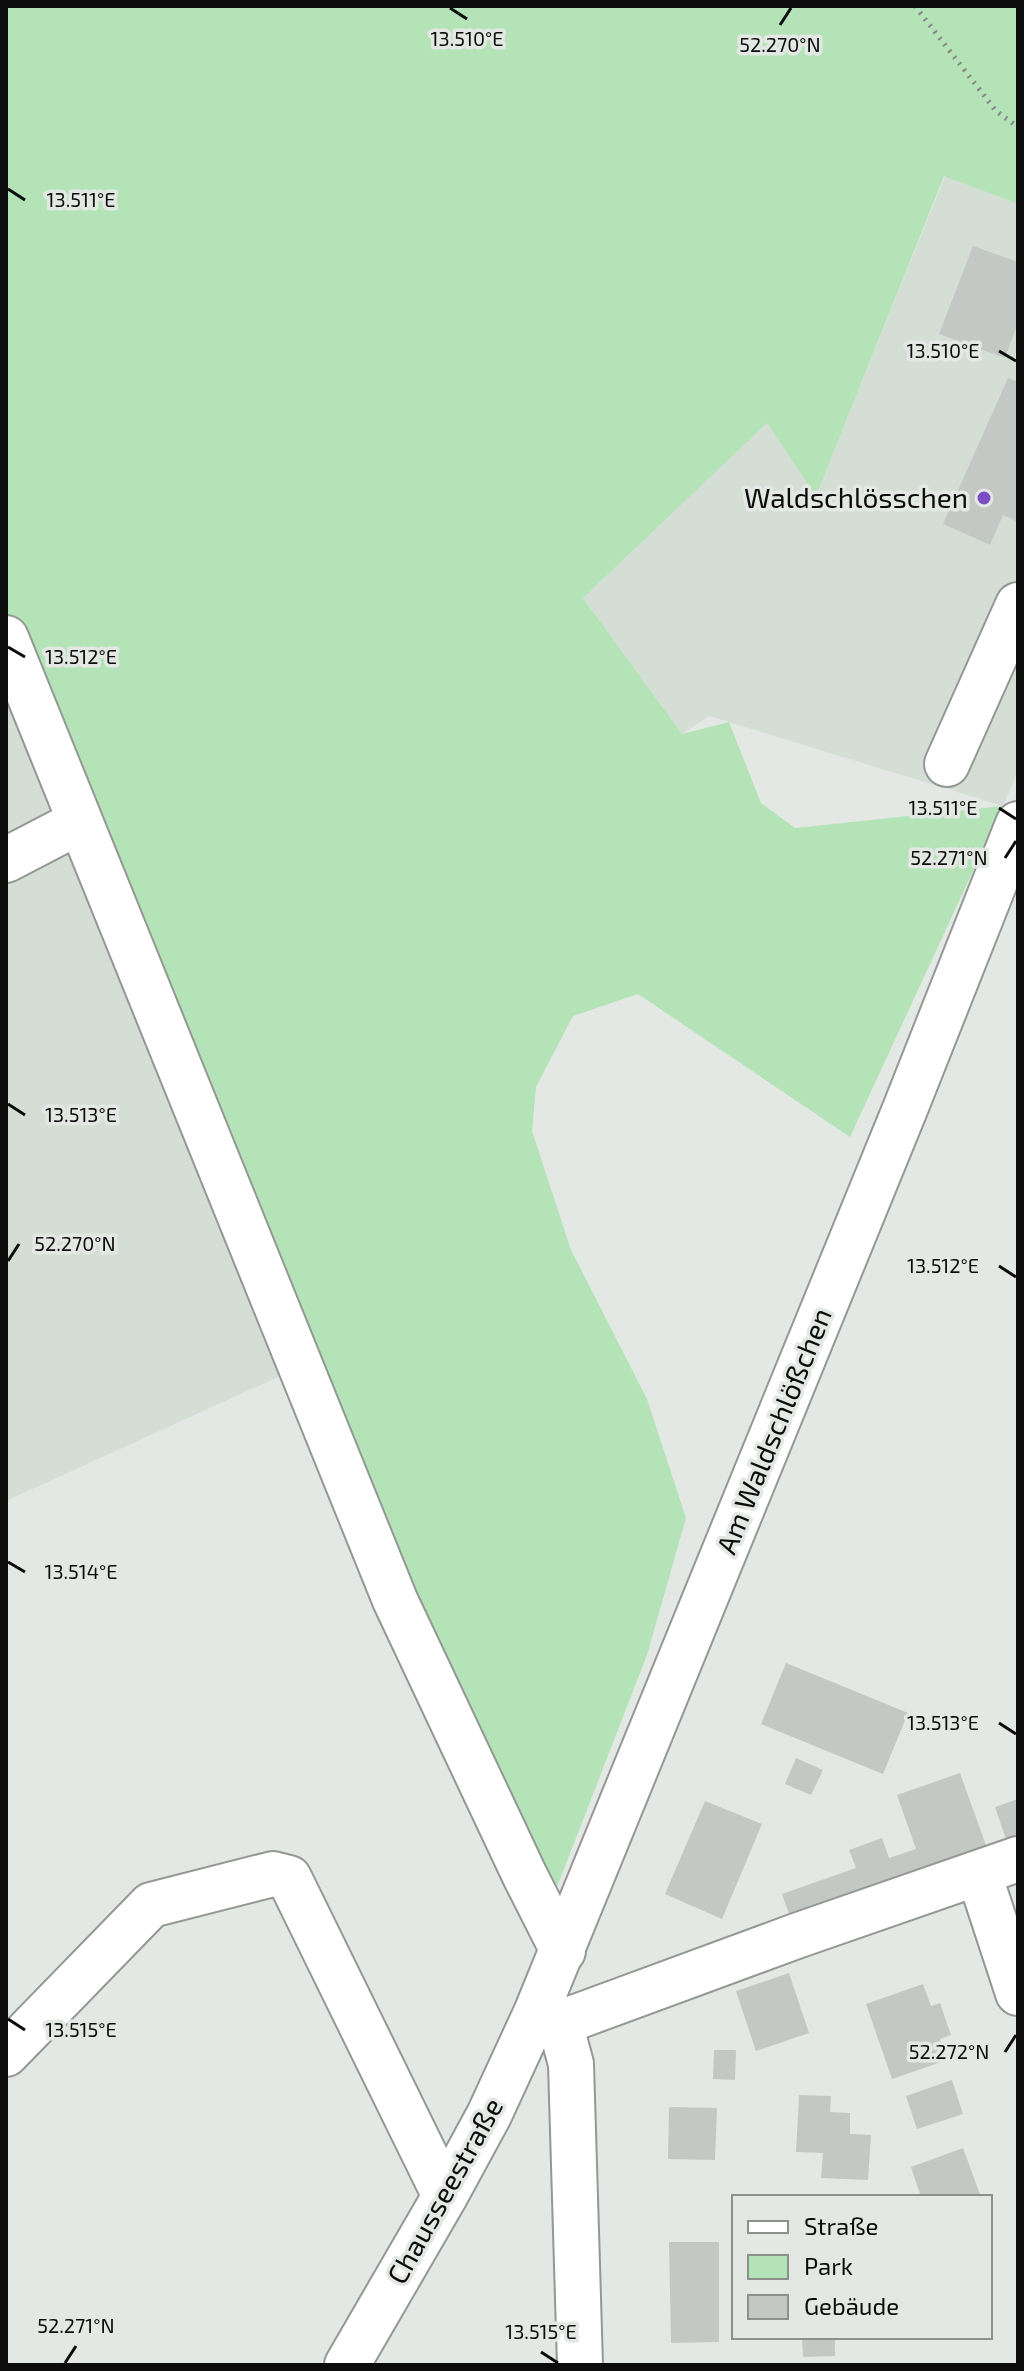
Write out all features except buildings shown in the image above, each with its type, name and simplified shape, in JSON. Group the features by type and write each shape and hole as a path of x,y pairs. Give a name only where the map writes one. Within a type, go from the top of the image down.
{"street":[{"path":"947,764 1018,605"},
{"path":"6,638 395,1600 563,1951"},
{"path":"6,860 79,822"},
{"name":"Am Waldschlößchen","path":"548,2018 563,1951 1018,824"},
{"path":"580,2365 571,2064 548,2018 998,1866 1018,1993"},
{"path":"6,2054 151,1905 273,1874 289,1878 445,2196"},
{"name":"Chausseestraße","path":"347,2365 489,2115 548,2018"}],"path":[{"path":"915,6 996,111 1018,127"}],"shaded area":[{"path":"945,176 1018,204 1018,771 1003,806 709,716 682,734 583,598 767,422 816,495"},
{"path":"6,638 300,1367 6,1501"}],"green space":[{"path":"6,6 1018,6 1018,204 944,176 816,496 767,423 583,598 682,734 729,722 761,803 795,828 1003,806 850,1137 638,994 573,1016 536,1087 532,1131 571,1250 647,1399 686,1518 647,1655 538,1936 6,638"}],"place":[{"name":"Waldschlösschen","path":"984,498"}]}
